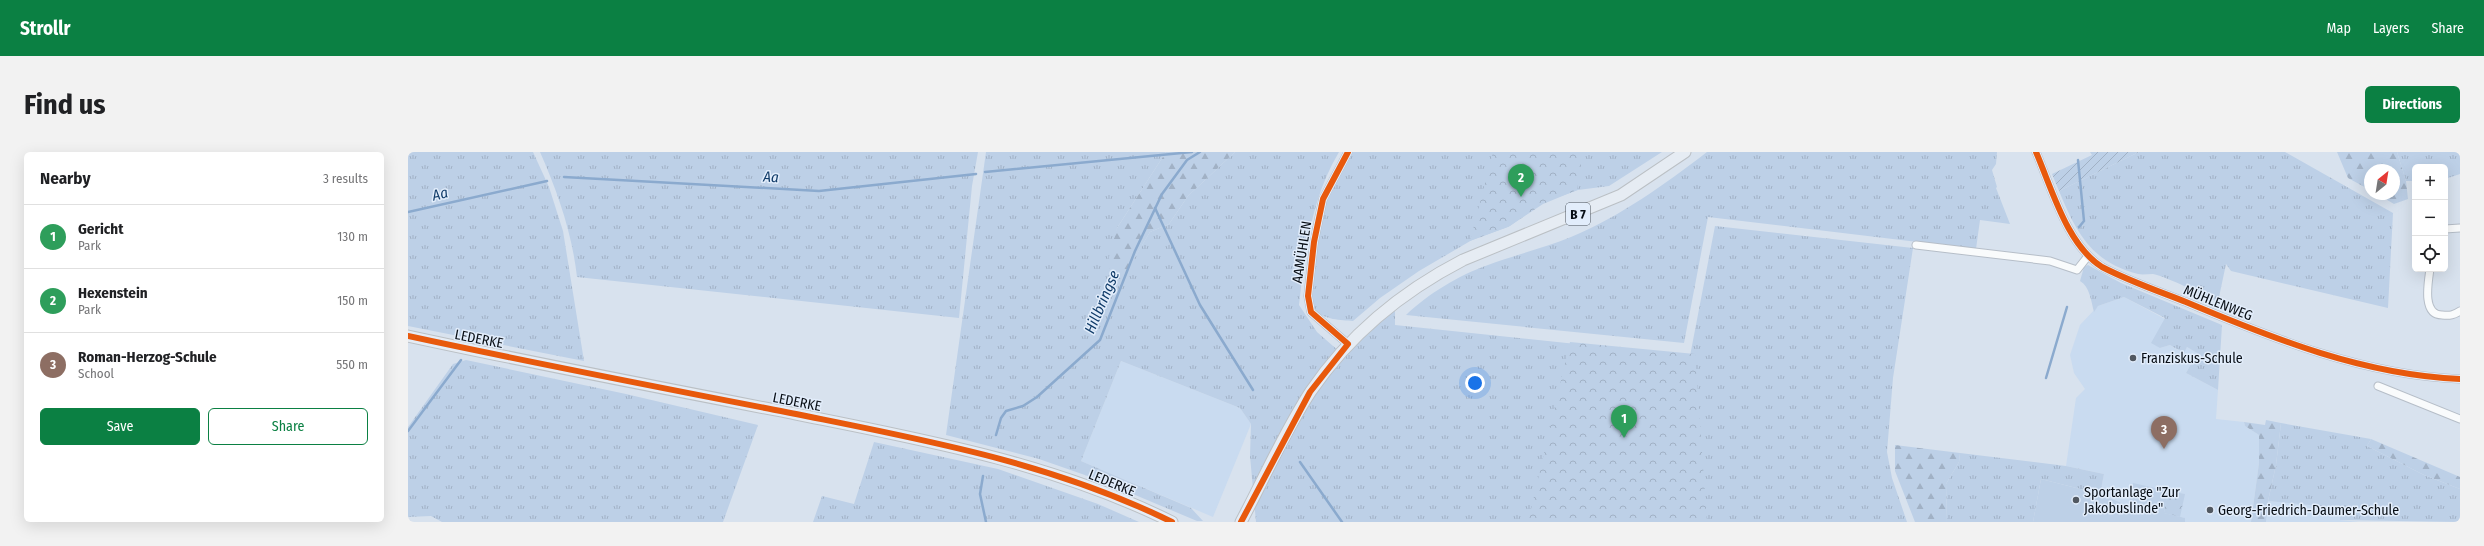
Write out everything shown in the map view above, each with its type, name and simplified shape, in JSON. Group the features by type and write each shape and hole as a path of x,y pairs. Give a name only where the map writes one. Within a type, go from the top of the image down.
{"main road":[{"name":"B 7","path":"1241,522 1310,392 1348,344 1379,315 1422,282 1463,260 1621,195 1685,152"},
{"name":"LEDERKE","path":"408,336 968,449 1060,475 1104,491 1172,522"}],"street":[{"name":"AAMÜHLEN","path":"1348,152 1324,198 1314,242 1308,296 1311,312 1348,344"},
{"name":"MÜHLENWEG","path":"2036,152 2075,240 2088,256 2108,270 2302,348 2371,367 2460,379"},
{"path":"2448,229 2460,228"},
{"path":"1916,245 2050,262 2077,270 2088,256"},
{"path":"2430,272 2429,306 2432,312 2437,315 2451,316 2460,311"},
{"path":"2378,386 2460,419"}],"shaded area":[{"path":"2124,297 2165,319 2160,348 2170,345 2183,353 2187,347 2197,353 2186,373 2218,390 2216,419 2244,422 2245,426 2259,435 2259,463 2251,522 2185,522 2185,518 2129,506 2100,494 2104,474 2066,466 2076,398 2085,389 2074,373 2070,355 2080,325 2098,306"},
{"path":"1121,361 1240,408 1251,424 1213,517 1081,461"},
{"path":"2268,501 2341,508 2340,520 2359,522 2266,522"}],"green space":[{"path":"408,152 533,152 549,187 563,231 584,361 408,326"},
{"path":"540,152 978,152 972,186 959,318 577,277 568,229 553,183"},
{"path":"986,152 1166,152 1117,228 1111,297 1150,232 1169,224 1188,196 1235,152 1339,152 1329,170 1322,188 1311,226 1299,305 1317,332 1341,353 1356,343 1381,320 1395,310 1395,325 1690,356 1715,226 1913,248 1893,378 1887,452 1892,478 1907,522 1256,522 1250,456 1251,424 1240,408 1121,361 1081,461 1191,508 1203,521 1197,521 1102,481 1039,459 946,435"},
{"path":"1166,152 1235,152 1188,196 1169,224 1150,232 1111,298 1109,257 1117,228"},
{"path":"1351,152 1662,152 1609,186 1578,190 1542,203 1510,226 1472,240 1419,271 1380,298 1353,321 1333,319 1323,316 1315,310 1312,291 1314,258 1322,212 1333,183"},
{"path":"1493,152 1583,152 1577,190 1543,204 1508,227 1470,241"},
{"path":"1707,152 1997,152 1996,164 1992,170 1996,188 2010,224 1980,220 1976,249 1708,217 1684,343 1406,315 1444,286 1466,274 1498,261 1561,241 1607,220 1642,199"},
{"path":"2090,152 2139,152 2059,191 2052,174 2092,155"},
{"path":"2139,152 2285,152 2364,197 2364,200 2370,200 2393,213 2388,308 2231,271 2226,264 2218,302 2176,282 2159,276 2153,274 2138,274 2122,269 2108,262 2087,243 2072,220 2059,191"},
{"path":"2337,152 2397,152 2406,181 2408,199 2394,204 2387,200 2400,200 2400,164 2364,164 2364,187 2348,178"},
{"path":"2397,152 2460,152 2460,174 2448,178 2448,164 2412,164 2412,181 2406,181"},
{"path":"2088,265 2121,283 2222,325 2218,390 2186,373 2197,353 2187,347 2184,353 2170,345 2160,348 2151,343 2165,318 2124,297 2098,306 2094,312 2088,291 2080,281 2084,267"},
{"path":"1570,342 1695,354 1707,522 1528,522"},
{"path":"466,360 626,394 758,425 723,522 442,522 431,516 408,517 408,427 453,364"},
{"path":"2266,420 2281,423 2276,465 2268,501 2266,522 2251,522 2259,463 2259,435 2245,426 2244,422 2265,425"},
{"path":"2281,423 2371,439 2367,446 2424,475 2460,489 2460,522 2340,520 2340,508 2268,501 2276,465"},
{"path":"2371,439 2460,477 2460,489 2424,475 2367,446"},
{"path":"874,442 998,469 1098,504 1139,522 813,522 822,496 854,504"},
{"path":"1895,445 1960,453 1959,462 1946,484 1947,522 1915,522 1895,471"},
{"path":"1960,453 2066,466 2104,474 2100,494 2041,479 2033,522 1947,522 1946,484 1959,462"},
{"name":"Sportanlage \"Zur Jakobuslinde\"","path":"2041,479 2100,494 2129,506 2133,483 2168,491 2164,513 2185,518 2185,522 2033,522"},
{"path":"2168,491 2185,494 2180,517 2164,513"}],"waterway":[{"name":"Aa","path":"985,172 1192,152"},
{"name":"Hillbringse","path":"996,435 1001,418 1006,411 1023,406 1037,397 1100,340 1135,251 1162,194 1187,160 1200,152"},
{"path":"2078,160 2084,221 2079,227"},
{"name":"Aa","path":"564,177 819,191 976,174"},
{"name":"Aa","path":"408,212 547,181"},
{"path":"1155,208 1200,305 1253,390"},
{"path":"2046,378 2067,307"},
{"path":"408,431 461,360"},
{"path":"1300,462 1342,522"},
{"name":"Hillbringse","path":"983,476 980,494 986,522"}],"cycle path":[{"path":"1241,522 1310,392 1348,344 1311,312 1308,296 1314,242 1323,199 1348,152"},
{"path":"2036,152 2070,231 2079,245 2102,267 2252,329 2320,353 2354,363 2389,370 2424,376 2460,379"},
{"path":"408,336 940,444 1035,469 1081,484 1127,501 1172,522"}],"place":[{"name":"Hexenstein","path":"1521,197"},
{"name":"Franziskus-Schule","path":"2133,358"},
{"name":"Gericht","path":"1624,438"},
{"name":"Roman-Herzog-Schule","path":"2164,449"},
{"name":"Sportanlage \"Zur Jakobuslinde\"","path":"2076,500"},
{"name":"Georg-Friedrich-Daumer-Schule","path":"2210,510"}]}
